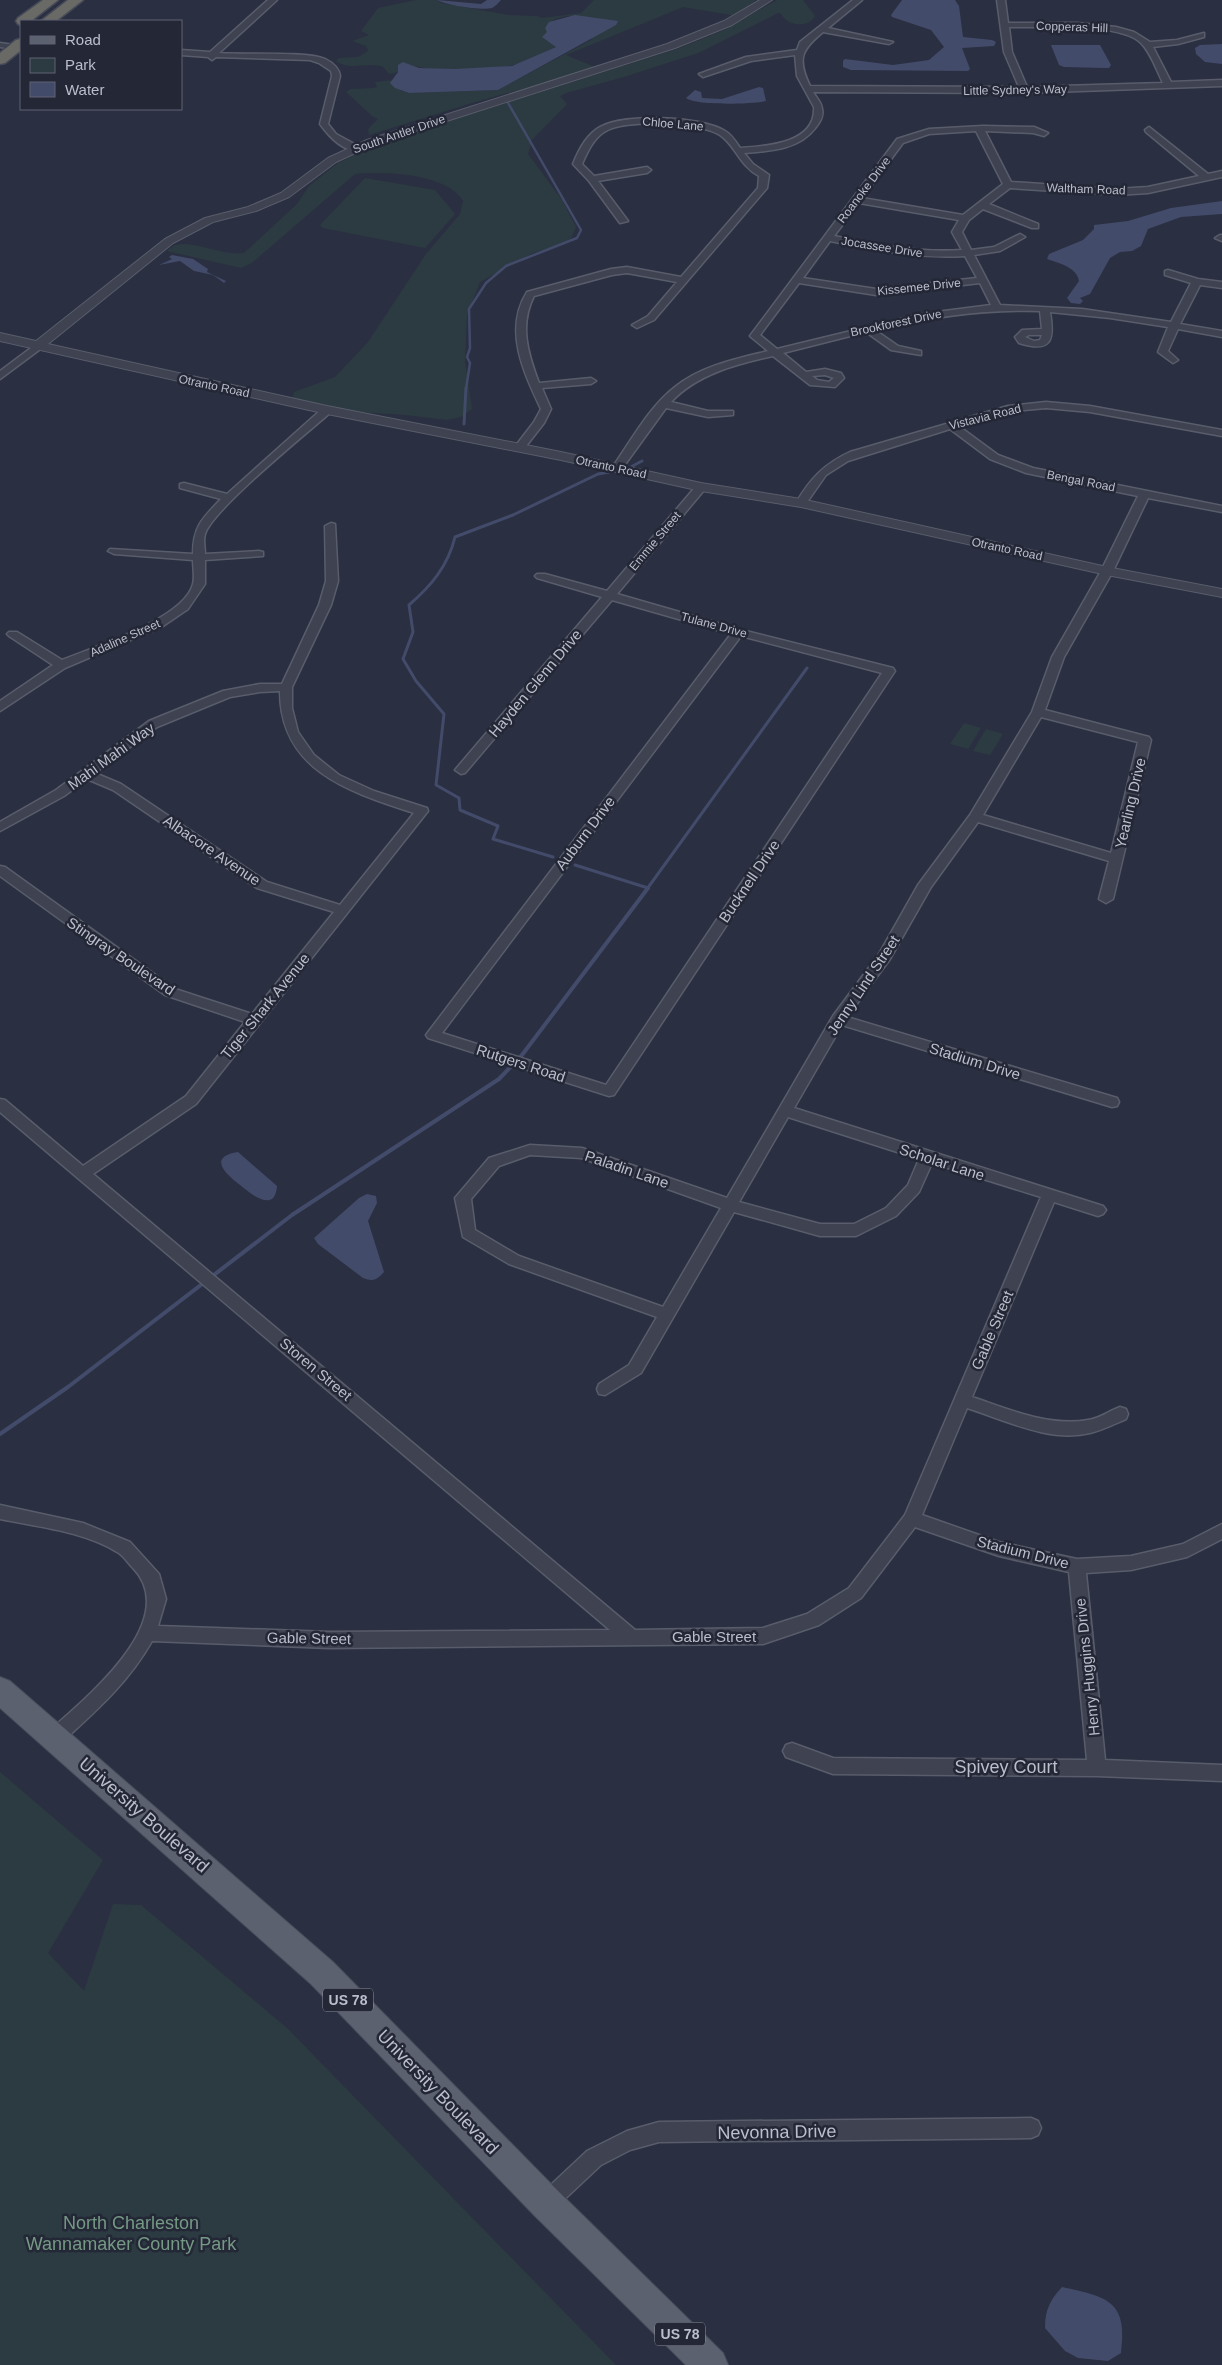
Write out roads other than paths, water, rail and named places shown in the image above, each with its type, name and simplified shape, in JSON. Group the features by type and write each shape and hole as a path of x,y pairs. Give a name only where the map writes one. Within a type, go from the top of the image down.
{"highway":[{"path":"30,20 51,0"},
{"path":"49,20 76,0"},
{"path":"0,60 13,37"}],"main road":[{"name":"University Boulevard","path":"0,1690 322,1973 546,2203 711,2365"}],"street":[{"path":"182,59 212,56 273,0"},
{"name":"South Antler Drive","path":"39,345 170,241 209,220 252,210 285,196 332,160 355,148 671,46 728,23 767,0"},
{"path":"738,151 789,145 801,139 816,123 819,113 818,107 798,66 798,52 803,44 858,0"},
{"path":"1001,0 1006,25 1008,52 1024,90"},
{"name":"Copperas Hill","path":"1006,25 1106,28 1134,35 1147,44"},
{"path":"821,29 889,42"},
{"path":"1169,86 1147,44 1178,42 1201,35"},
{"path":"182,52 212,56 310,58 331,65 335,70 336,76 324,124 333,136 355,148"},
{"path":"703,74 750,57 798,52"},
{"name":"Little Sydney's Way","path":"808,89 1024,90 1222,83"},
{"name":"Chloe Lane","path":"623,220 577,164 581,153 602,129 619,122 640,121 708,127 728,137 748,164 764,175 762,188 651,318 637,325"},
{"path":"980,130 1008,185 964,218 957,232 966,252 984,280 996,308"},
{"name":"Roanoke Drive","path":"775,352 755,336 900,141 913,134 930,131 1034,130 1044,132"},
{"path":"1149,130 1207,178"},
{"path":"592,180 647,170"},
{"name":"Waltham Road","path":"1008,185 1100,191 1148,190 1222,174"},
{"path":"1100,181 1100,191"},
{"path":"857,200 964,218"},
{"path":"982,205 1035,226"},
{"name":"Jocassee Drive","path":"827,238 907,253 932,255 984,252 997,249 1020,237"},
{"path":"519,448 539,423 546,409 524,360 520,318 522,305 530,294 610,272 627,270 684,280"},
{"path":"1168,273 1198,282 1222,285"},
{"name":"Kissemee Drive","path":"796,280 876,292 984,280"},
{"path":"1173,360 1163,352 1174,326 1198,282"},
{"name":"Brookforest Drive","path":"617,468 664,404 679,388 710,370 868,329 943,313 996,308 1045,309 1118,316 1222,334"},
{"path":"1045,309 1048,333"},
{"path":"868,329 895,348 917,353"},
{"name":"Otranto Road","path":"0,337 327,410 617,468 701,487 801,503 1108,570 1222,592"},
{"path":"0,376 39,345"},
{"path":"775,352 805,375"},
{"path":"536,386 591,381"},
{"path":"664,404 708,414 729,413"},
{"name":"Vistavia Road","path":"801,503 816,479 832,464 854,454 1012,408 1046,405 1090,409 1222,433"},
{"name":"Adaline Street","path":"0,708 61,665 159,624 184,607 199,584 199,535 210,517 327,410"},
{"name":"Bengal Road","path":"952,425 994,457 1009,464 1053,476 1222,509"},
{"path":"184,486 229,498"},
{"name":"Emmie Street","path":"609,596 701,487"},
{"name":"Jenny Lind Street","path":"606,1389 635,1369 838,1019 885,956 925,885 976,817 1038,712 1058,657 1108,570 1144,494"},
{"path":"286,687 325,605 332,580 331,526"},
{"path":"114,551 156,558 198,559 259,554"},
{"name":"Tulane Drive","path":"541,576 738,632 888,671"},
{"name":"Hayden Glenn Drive","path":"461,770 609,596"},
{"name":"Auburn Drive","path":"433,1035 738,632"},
{"path":"13,634 61,665"},
{"name":"Bucknell Drive","path":"609,1091 888,671"},
{"name":"Mahi Mahi Way","path":"0,826 60,794 153,724 227,694 260,688 286,687"},
{"name":"Tiger Shark Avenue","path":"83,1172 191,1100 422,811 370,794 335,778 310,758 292,732 286,708 286,687"},
{"name":"Yearling Drive","path":"976,817 1117,859 1145,740 1038,712"},
{"name":"Albacore Avenue","path":"87,774 117,787 262,885 343,910"},
{"path":"1106,899 1117,859"},
{"name":"Stingray Boulevard","path":"0,870 170,992 254,1020"},
{"name":"Stadium Drive","path":"838,1019 1112,1102"},
{"name":"Rutgers Road","path":"433,1035 609,1091"},
{"name":"Storen Street","path":"0,1104 221,1288 630,1636"},
{"name":"Scholar Lane","path":"786,1111 1098,1210"},
{"name":"Paladin Lane","path":"666,1314 514,1260 468,1234 463,1198 494,1162 530,1150 582,1153 730,1205 820,1230 856,1230 891,1212 914,1188 927,1157"},
{"name":"Gable Street","path":"147,1633 329,1640 764,1636 813,1620 855,1593 912,1519 1049,1196"},
{"path":"963,1400 1030,1421 1060,1427 1089,1427 1120,1414"},
{"path":"0,1512 83,1530 124,1547 150,1574 157,1599 147,1633 133,1658 108,1689 55,1737"},
{"name":"Stadium Drive","path":"912,1519 999,1549 1077,1566 1131,1563 1187,1550 1222,1531"},
{"name":"Henry Huggins Drive","path":"1077,1566 1097,1768"},
{"name":"Spivey Court","path":"792,1751 833,1766 1097,1768 1222,1773"},
{"name":"Nevonna Drive","path":"546,2203 594,2158 627,2140 659,2132 1031,2128"}],"water":[{"path":"437,0 481,4 487,0 501,0 492,8 480,9 448,4"},
{"path":"902,0 955,0 959,6 963,37 996,42 994,46 962,48 970,69 968,71 851,70 843,67 845,59 893,65 929,60 944,47 931,30 892,17 891,15"},
{"path":"575,15 618,21 616,25 498,90 409,93 395,88 390,83 398,72 398,65 403,62 419,68 455,69 512,66 556,47 542,37 547,32 545,28 549,22"},
{"path":"1222,44 1222,64 1205,62 1196,54 1195,48 1200,45"},
{"path":"1051,45 1100,45 1111,65 1109,68 1064,67 1059,65"},
{"path":"759,87 763,88 766,101 712,103 692,101 686,98 695,90 701,92 702,98 722,99"},
{"path":"1222,201 1222,214 1181,217 1148,229 1141,246 1132,251 1120,252 1110,258 1090,294 1080,298 1083,301 1080,304 1071,303 1067,298 1079,281 1078,276 1066,266 1047,259 1049,254 1083,240 1094,229 1094,225 1128,221 1171,208"},
{"path":"172,255 193,259 208,269 207,272 226,281 224,283 213,275 194,271 180,261 159,265 172,259 169,257"},
{"path":"238,1152 277,1186 272,1199 267,1200 256,1197 235,1181 222,1167 221,1162 223,1158 228,1154"},
{"path":"367,1194 376,1196 377,1203 368,1221 384,1272 372,1280 363,1278 318,1244 314,1238 359,1198"},
{"path":"1062,2287 1092,2294 1111,2304 1118,2312 1121,2322 1121,2353 1108,2361 1078,2358 1065,2351 1045,2328 1049,2306 1054,2296"}],"waterway":[{"path":"466,389 470,363 467,357 470,348 469,309 486,283 506,266 577,238 581,230 507,101"},
{"path":"464,424 466,388"},
{"path":"627,469 642,461"},
{"path":"553,857 493,839 498,826 460,810 459,798 436,785 444,714 416,681 403,659 413,632 409,605 438,575 448,557 455,537 513,515 598,474 615,471"},
{"path":"648,888 807,668"},
{"path":"575,865 648,888"},
{"path":"0,1434 68,1387 292,1215 499,1079 522,1055 648,888"}],"park label":[{"name":"North Charleston Wannamaker County Park","path":"131,2233"}]}
